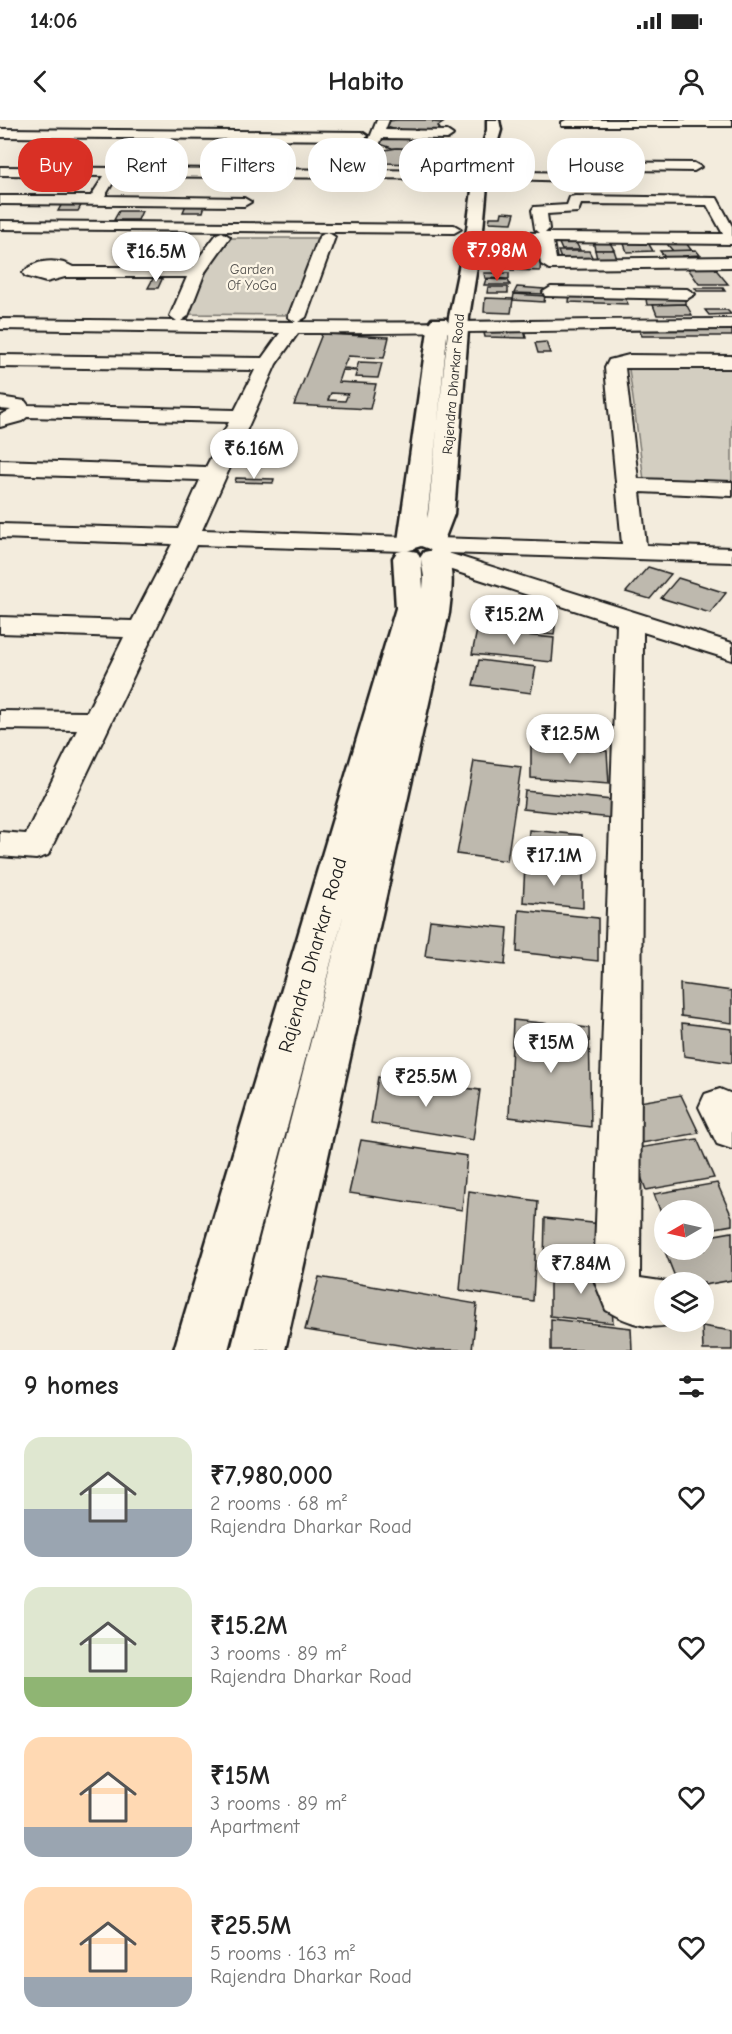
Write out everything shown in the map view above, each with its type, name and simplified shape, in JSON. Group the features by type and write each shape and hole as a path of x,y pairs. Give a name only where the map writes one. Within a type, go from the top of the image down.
{"main road":[{"name":"Rajendra Dharkar Road","path":"490,138 494,130 493,120"},
{"name":"Rajendra Dharkar Road","path":"452,239 466,192"},
{"name":"Rajendra Dharkar Road","path":"201,1350 410,608 454,325 475,233 472,192"},
{"name":"Rajendra Dharkar Road","path":"420,550 441,514 454,325 443,296"},
{"name":"Rajendra Dharkar Road","path":"258,1350 435,613 438,577 420,550"}],"street":[{"path":"26,138 44,120"},
{"path":"0,133 362,136 368,120"},
{"path":"383,120 363,170 399,166"},
{"path":"446,138 448,120"},
{"path":"0,121 22,121"},
{"path":"568,138 566,122 731,122"},
{"path":"378,134 447,135"},
{"path":"2,164 18,172"},
{"path":"645,171 694,167"},
{"path":"95,200 105,184"},
{"path":"0,200 25,192"},
{"path":"66,192 95,200 200,192"},
{"path":"179,316 197,272 250,192"},
{"path":"554,324 549,264 539,210 573,209 575,192"},
{"path":"575,200 712,201 730,234"},
{"path":"601,210 608,230"},
{"path":"0,225 452,239"},
{"path":"543,233 608,230 730,234"},
{"path":"0,235 225,232 327,237 452,239"},
{"path":"475,233 730,234"},
{"path":"0,844 36,847 183,545 267,364 295,322 327,237"},
{"path":"549,264 732,262"},
{"path":"670,263 704,324"},
{"path":"65,273 197,272"},
{"path":"551,292 687,294"},
{"path":"0,314 179,316 295,322"},
{"path":"0,324 295,322 454,325 732,324"},
{"path":"635,553 616,364 629,360 732,362"},
{"path":"0,361 267,364"},
{"path":"0,403 18,405 22,411"},
{"path":"0,421 15,417 22,411 242,416"},
{"path":"0,467 214,474"},
{"path":"628,485 732,489"},
{"path":"0,531 183,545"},
{"path":"0,549 183,545 635,553 731,561"},
{"path":"420,550 732,652"},
{"path":"693,572 731,561"},
{"path":"630,620 617,1280 622,1294 633,1300 654,1303"},
{"path":"0,625 141,629"},
{"path":"0,720 97,721"}],"green space":[{"name":"Garden Of YoGa","path":"225,238 320,238 291,315 184,314"},
{"path":"628,362 732,365 732,482 644,480"}],"building":[{"path":"433,120 433,122 443,123 438,126 440,129 424,132 399,131 387,127 388,121"},
{"path":"381,137 427,138 399,138 399,148 387,146 387,138"},
{"path":"399,148 399,164 387,163 387,150"},
{"path":"63,202 83,202 78,211 58,211"},
{"path":"186,205 205,205 203,212 183,212"},
{"path":"119,211 142,211 138,220 114,220"},
{"path":"502,212 515,213 512,223 489,222 490,217 501,217"},
{"path":"154,238 178,238 173,253 148,253"},
{"path":"558,241 575,241 580,250 562,250"},
{"path":"593,241 609,241 614,250 595,250"},
{"path":"623,241 647,241 653,251 627,252"},
{"path":"686,243 692,251 673,251 667,244"},
{"path":"595,250 614,250 617,259 597,259"},
{"path":"696,250 700,255 667,260 660,251"},
{"path":"513,251 543,253 541,259 510,257"},
{"path":"558,251 589,251 593,259 561,259"},
{"path":"510,257 541,259 540,271 511,270"},
{"path":"713,266 728,284 699,284 687,267"},
{"path":"484,273 509,273 509,279 485,278"},
{"path":"154,277 163,277 158,288 148,288"},
{"path":"486,279 508,280 510,285 484,285"},
{"path":"488,287 508,287 508,293 487,293"},
{"path":"517,287 544,289 545,294 514,293"},
{"path":"695,288 723,288 725,291 697,291"},
{"path":"570,293 623,294 628,304 569,302"},
{"path":"514,294 545,296 544,302 513,300"},
{"path":"485,298 513,299 511,313 484,312"},
{"path":"646,299 686,299 686,304 647,305"},
{"path":"686,304 692,315 657,315 653,305"},
{"path":"705,310 727,310 731,314 709,315"},
{"path":"637,326 666,326 667,330 732,329 732,336 642,336"},
{"path":"483,329 524,329 526,338 485,337"},
{"path":"322,334 389,337 384,358 348,356 343,368 356,369 359,362 382,363 378,378 355,377 357,371 342,370 338,382 376,384 370,409 294,405","holes":["331,393 348,394 345,401 328,400"]},
{"path":"546,342 550,353 538,353 535,343"},
{"path":"236,478 274,479 273,483 235,482"},
{"path":"648,567 671,574 650,599 626,592"},
{"path":"678,578 726,593 710,613 661,598"},
{"path":"495,603 557,609 554,635 490,628"},
{"path":"477,630 554,638 552,662 472,654"},
{"path":"479,660 536,667 531,693 473,685"},
{"path":"531,746 607,751 609,784 531,778"},
{"path":"474,761 521,767 507,861 457,854"},
{"path":"525,791 612,800 612,818 523,809"},
{"path":"529,830 582,835 582,864 527,858"},
{"path":"525,866 583,871 583,908 523,902"},
{"path":"519,910 598,918 598,961 517,952"},
{"path":"430,920 508,928 505,965 425,956"},
{"path":"680,984 732,991 732,1023 681,1016"},
{"path":"513,1020 589,1028 591,1127 509,1117"},
{"path":"682,1023 732,1029 732,1063 684,1056"},
{"path":"378,1077 480,1090 473,1140 371,1123"},
{"path":"681,1095 699,1133 642,1143 627,1104"},
{"path":"697,1139 714,1178 646,1190 631,1149"},
{"path":"361,1140 467,1156 462,1210 349,1193"},
{"path":"717,1183 732,1217 732,1225 714,1228 714,1200 656,1200 654,1194"},
{"path":"469,1191 538,1201 533,1301 460,1290"},
{"path":"545,1218 611,1225 610,1270 544,1261"},
{"path":"732,1232 732,1280 714,1283 714,1272 673,1272 668,1260 714,1260 714,1235"},
{"path":"550,1267 610,1274 613,1323 550,1316"},
{"path":"319,1277 477,1304 472,1350 430,1350 305,1330"},
{"path":"551,1319 631,1328 632,1350 551,1350"},
{"path":"714,1328 732,1331 732,1350 703,1350 702,1332 714,1332"}]}
